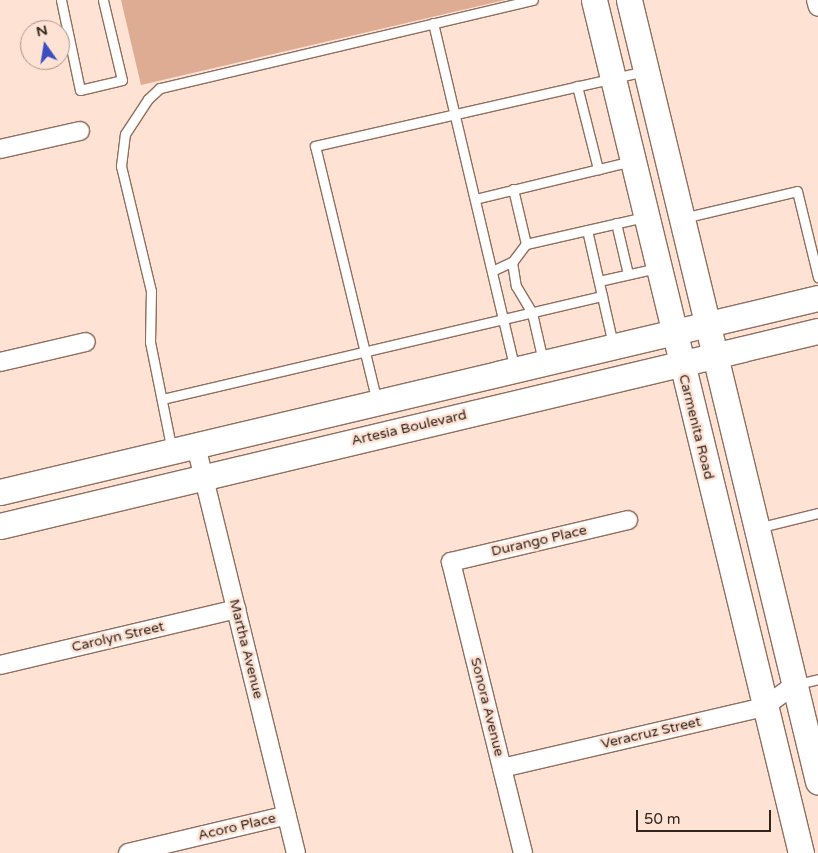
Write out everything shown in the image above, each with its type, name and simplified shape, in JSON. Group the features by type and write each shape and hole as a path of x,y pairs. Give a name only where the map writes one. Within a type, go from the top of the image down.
{"main road":[{"name":"Carmenita Road","path":"594,0 672,333 800,853"},
{"path":"629,0 713,356 756,528 806,682 818,781"},
{"path":"0,492 818,298"},
{"name":"Artesia Boulevard","path":"0,526 818,331"},
{"path":"377,403 385,434"}],"street":[{"path":"816,0 818,8"},
{"path":"0,149 80,131"},
{"path":"0,362 86,342"},
{"name":"Martha Avenue","path":"184,448 204,477 296,853"},
{"name":"Durango Place","path":"451,562 628,520"},
{"name":"Sonora Avenue","path":"451,562 523,853"},
{"name":"Carolyn Street","path":"0,665 236,609"},
{"name":"Veracruz Street","path":"502,768 764,707 806,682"},
{"name":"Acoro Place","path":"128,853 287,815"}],"lane":[{"path":"60,0 80,90 122,80 104,0"},
{"path":"184,448 162,399 150,342 151,291 120,166 125,134 136,115 160,88 533,0"},
{"path":"433,23 515,370"},
{"path":"377,403 315,146 646,70"},
{"path":"577,86 598,169"},
{"path":"474,199 632,161"},
{"path":"513,189 526,244"},
{"path":"680,218 798,191 818,277"},
{"path":"492,271 512,262 526,244 645,217"},
{"path":"616,223 628,274"},
{"path":"587,230 614,346"},
{"path":"512,262 516,286 532,313 543,363"},
{"path":"599,281 657,268"},
{"path":"162,399 602,296"},
{"path":"756,528 818,513"}],"shaded area":[{"path":"121,0 505,0 141,85"}]}
